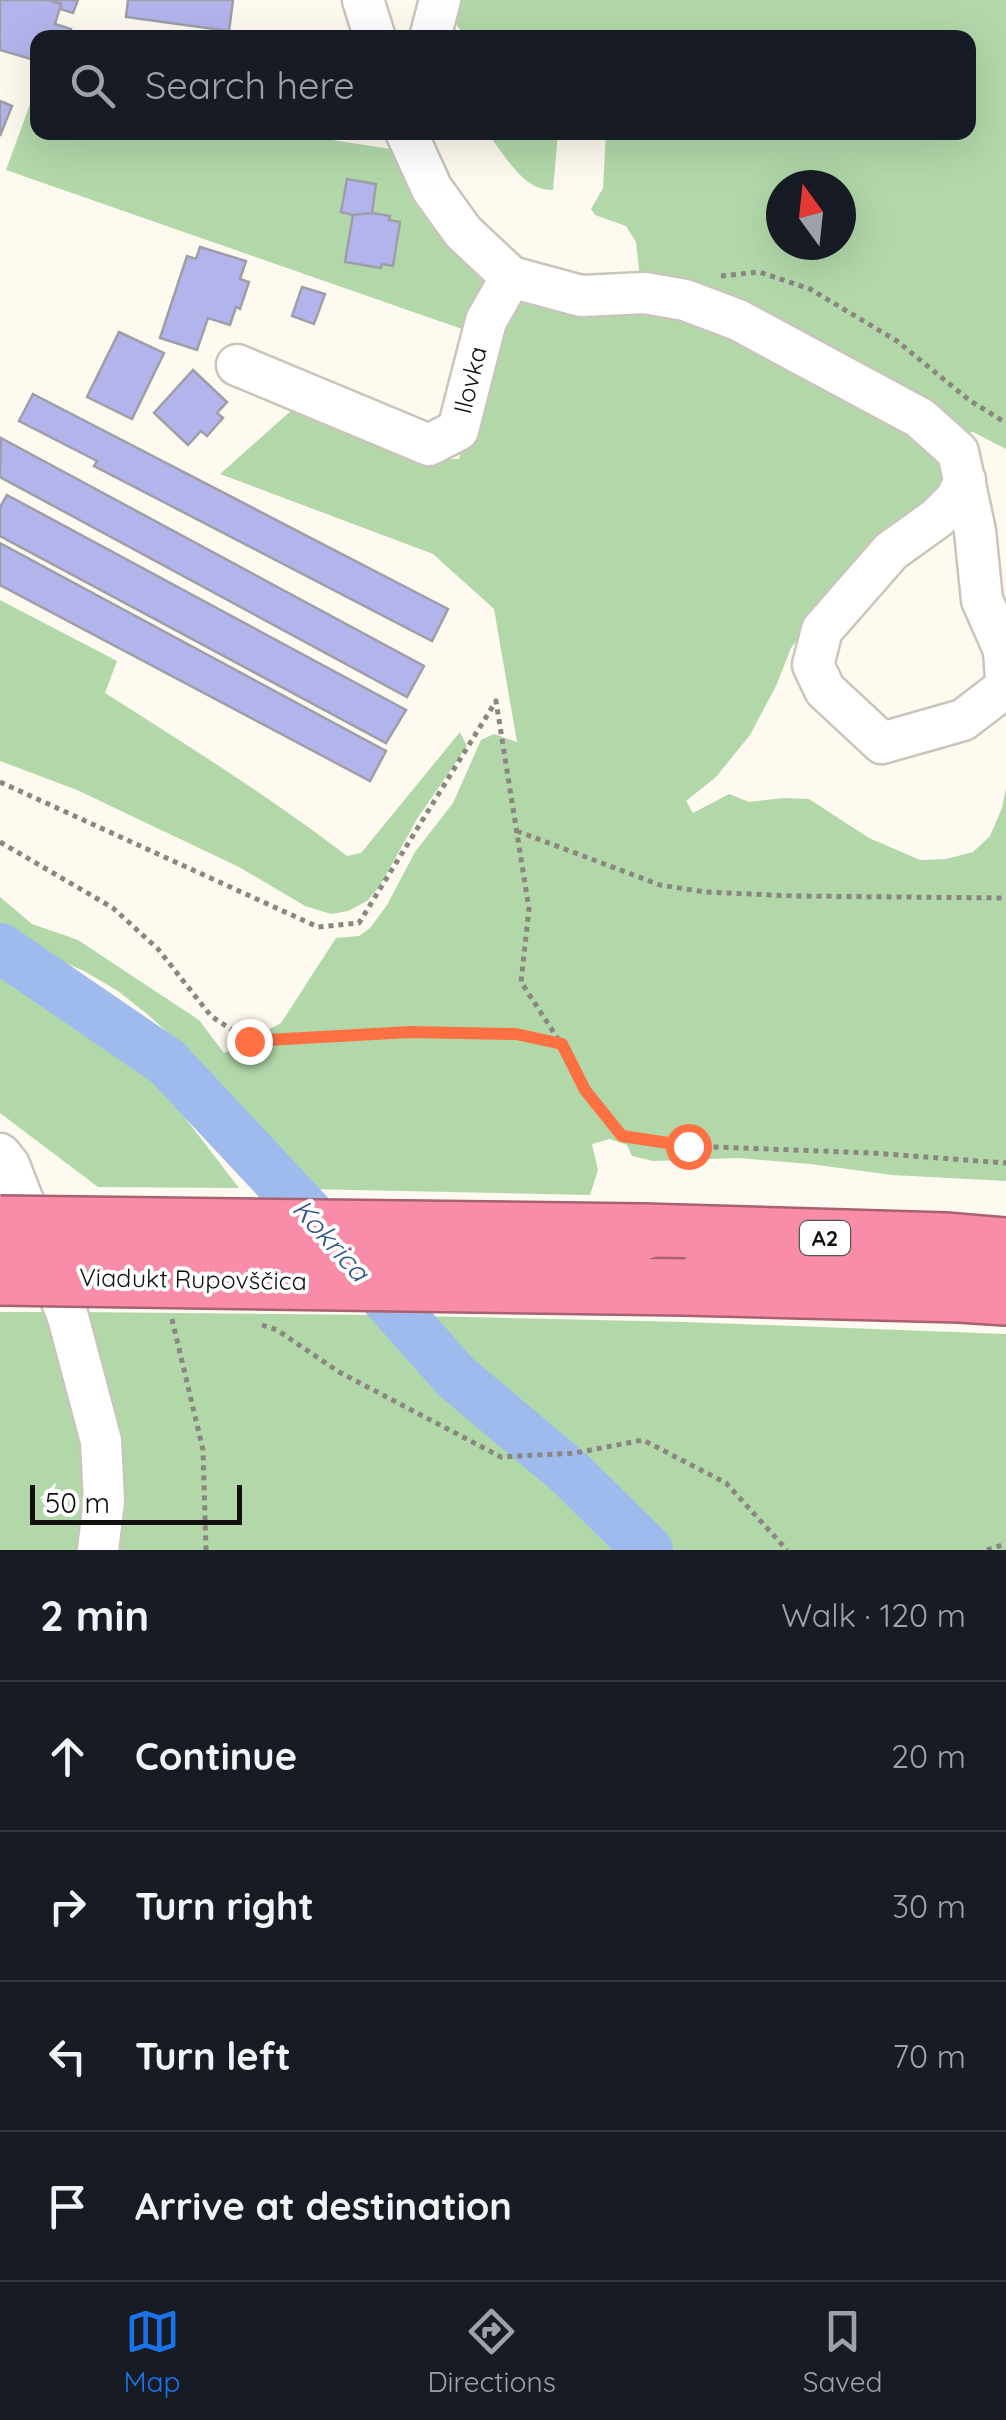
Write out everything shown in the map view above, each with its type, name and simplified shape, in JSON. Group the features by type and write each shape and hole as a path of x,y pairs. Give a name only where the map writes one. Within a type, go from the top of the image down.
{"highway":[{"name":"Viadukt Rupovščica","path":"0,1224 643,1232 1006,1246"},
{"name":"Viadukt Rupovščica","path":"0,1276 686,1287 1006,1297"}],"street":[{"path":"362,0 372,30"},
{"path":"432,30 440,0"},
{"path":"410,140 432,189 453,218 511,277 580,296 645,293 685,300 738,320 920,418 958,452 975,532 982,600 1004,650 1006,679"},
{"name":"Ilovka","path":"236,365 429,445 458,430 486,321 511,277"},
{"path":"965,480 956,499 891,551 822,630 812,664 824,690 882,743 963,720 1006,688"},
{"path":"0,1154 9,1166 68,1317 101,1441 104,1501 98,1550"}],"path":[{"path":"716,277 759,272 810,288 897,341 969,400 1006,424"},
{"path":"0,782 318,928 359,923 496,701 529,910 522,982 562,1044 585,1090 622,1136 688,1146 1006,1163"},
{"path":"517,832 660,884 705,892 1006,898"},
{"path":"0,842 113,908 158,949 211,1016 249,1041 410,1032 516,1034 562,1044"},
{"path":"168,1306 203,1450 206,1550"},
{"path":"260,1324 277,1330 339,1372 501,1458 574,1453 644,1440 726,1483 788,1550"},
{"path":"987,1550 1006,1544"}],"green space":[{"path":"452,0 1006,0 1006,449 973,432 956,436 641,287 636,242 626,226 595,215 591,209 603,188 606,140 976,140 976,30 460,30 449,12"},
{"path":"30,104 30,140 332,140 404,151 488,278 477,326 462,329 6,170"},
{"path":"492,140 557,140 553,190 532,185"},
{"path":"520,300 646,300 849,386 946,460 947,483 827,601 791,648 750,735 716,777 686,801 693,813 729,794 749,802 809,799 869,838 920,860 946,859 973,852 990,836 1006,788 1006,1181 892,1175 738,1158 653,1161 632,1156 627,1145 610,1139 592,1144 598,1170 590,1195 307,1189 194,1056 147,1014 84,971 31,948 0,929 0,897 32,924 78,940 199,1020 224,1053 281,1023 336,938 359,936 370,928 415,852 453,803 481,740 494,734 517,742 494,609 433,554 220,474 294,408 441,459 459,459 496,328"},
{"path":"0,600 117,661 105,693 258,792 347,856 361,853 460,732 467,746 367,901 331,914 305,906 239,867 77,790 0,761"},
{"path":"0,972 104,1039 156,1080 239,1188 98,1187 0,1113"},
{"path":"0,1312 54,1312 87,1445 87,1550 0,1550"},
{"path":"79,1312 377,1315 411,1352 512,1443 564,1476 633,1550 110,1550"},
{"path":"421,1316 1006,1334 1006,1550 660,1550 616,1503 523,1425"}],"building":[{"path":"0,0 48,0 61,4 55,24 71,30 30,30 30,59 0,50"},
{"path":"48,0 78,0 73,13"},
{"path":"128,0 233,0 229,30 126,17"},
{"path":"0,101 12,106 0,136"},
{"path":"347,179 376,184 372,213 341,212"},
{"path":"372,213 400,222 393,266 345,262 353,215"},
{"path":"200,247 246,261 240,279 249,282 230,325 208,318 197,350 160,338 187,256 196,259"},
{"path":"302,287 325,294 314,324 292,316"},
{"path":"119,332 164,353 132,419 87,397"},
{"path":"193,370 227,402 217,413 223,418 207,436 201,431 188,445 154,413"},
{"path":"33,394 448,609 432,641 94,466 97,461 19,421"},
{"path":"1,438 424,666 407,697 0,477"},
{"path":"7,495 406,710 386,743 0,536 0,507"},
{"path":"0,543 386,751 370,781 0,585"}],"waterway":[{"name":"Kokrica","path":"0,948 167,1062 456,1377 570,1473 648,1550"}],"route":[{"path":"249,1041 410,1032 516,1034 562,1044 585,1090 622,1136 688,1146"}]}
